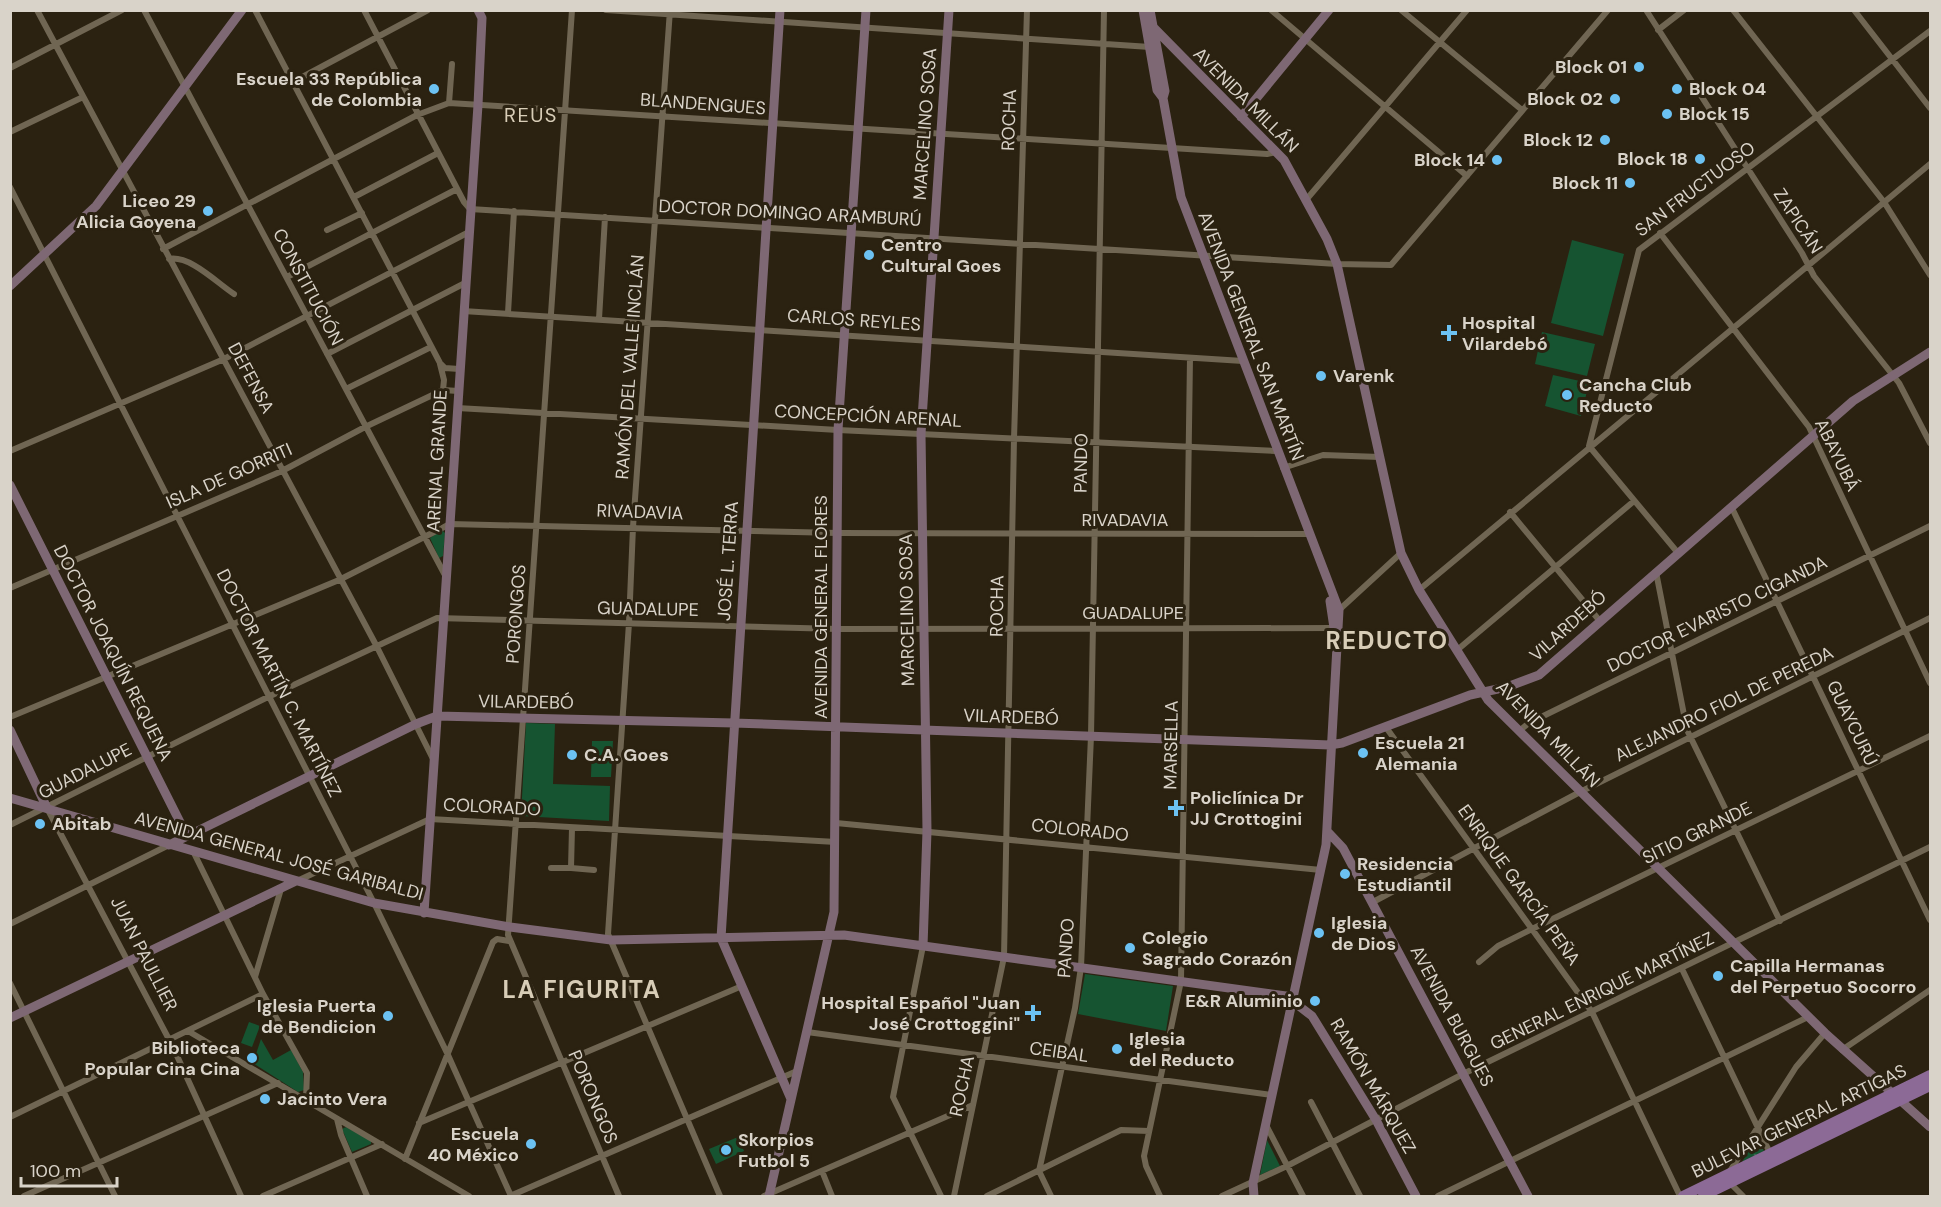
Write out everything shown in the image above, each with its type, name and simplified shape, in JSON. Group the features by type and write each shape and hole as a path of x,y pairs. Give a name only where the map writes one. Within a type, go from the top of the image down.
{"main road":[{"name":"BULEVAR GENERAL ARTIGAS","path":"1681,1197 1729,1179 1896,1098 1930,1075"},
{"name":"BULEVAR GENERAL ARTIGAS","path":"1703,1197 1770,1153 1896,1098 1930,1086"}],"street":[{"name":"DEFENSA","path":"37,10 163,249 224,359 434,761"},
{"path":"10,68 122,10"},
{"name":"CONSTITUCIÓN","path":"144,10 447,578"},
{"path":"10,286 96,206 242,10"},
{"path":"255,10 440,363 445,368 459,369"},
{"path":"364,10 417,115 470,209"},
{"path":"293,82 428,10"},
{"name":"PORONGOS","path":"572,10 509,941 619,1197"},
{"path":"606,10 1103,44 1152,44"},
{"name":"JOSÉ L. TERRA","path":"780,10 721,938 791,1099"},
{"name":"AVENIDA GENERAL FLORES","path":"767,1196 830,934 835,903 838,430 866,10"},
{"name":"MARCELINO SOSA","path":"941,1197 893,1097 923,946 927,831 921,434 949,10"},
{"name":"ROCHA","path":"954,1197 1004,957 1014,439 1027,10"},
{"name":"PANDO","path":"1039,1171 1081,967 1091,736 1104,10"},
{"name":"AVENIDA GENERAL SAN MARTÍN","path":"1150,10 1154,28 1152,44"},
{"path":"1271,10 1467,176 1608,10"},
{"path":"1241,117 1329,10"},
{"path":"1401,10 1522,110"},
{"path":"1306,200 1467,10"},
{"name":"ZAPICÁN","path":"1646,10 1809,264 1814,276 1904,390 1930,443"},
{"path":"1658,30 1684,10"},
{"path":"1733,10 1884,202 1930,275"},
{"path":"1854,10 1930,108"},
{"name":"AVENIDA GENERAL SAN MARTÍN","path":"1143,11 1165,91 1163,98 1181,197 1276,451 1326,581 1330,585 1339,635 1336,641"},
{"name":"ARENAL GRANDE","path":"424,913 478,105 481,13"},
{"name":"RAMÓN DEL VALLE INCLÁN","path":"610,940 608,934 629,623 633,527 670,13"},
{"name":"AVENIDA MILLÁN","path":"1154,28 1287,165 1327,239 1337,264 1401,553 1419,590 1483,693 1824,1033 1930,1127"},
{"name":"SAN FRUCTUOSO","path":"1589,446 1639,250 1930,31"},
{"name":"AVENIDA MILLÁN","path":"1152,44 1178,54"},
{"path":"449,103 452,64"},
{"path":"10,132 83,97"},
{"name":"BLANDENGUES","path":"163,249 417,115 449,103 858,130 1267,154 1276,152"},
{"path":"354,197 438,153"},
{"path":"1419,590 1930,164"},
{"name":"DOCTOR DOMINGO ARAMBURÚ","path":"470,209 1020,242 1337,264 1391,265 1396,262 1467,176"},
{"name":"DOCTOR MARTÍN C. MARTÍNEZ","path":"10,187 14,202 44,255 179,516 268,697 374,903 448,1054 510,1196"},
{"path":"286,277 457,189"},
{"path":"508,313 514,211"},
{"path":"327,231 362,213"},
{"path":"599,319 605,217"},
{"path":"10,451 224,359 468,232"},
{"name":"ABAYUBÁ","path":"1660,233 1813,435 1930,683"},
{"path":"169,259 178,257 188,262 234,294"},
{"path":"327,354 465,282"},
{"name":"CARLOS REYLES","path":"463,310 1243,361"},
{"path":"346,389 431,347"},
{"name":"VILARDEBÓ","path":"10,924 309,775 437,716 837,726 1330,745 1539,675 1599,620 1864,392 1930,352"},
{"name":"MARSELLA","path":"1160,1197 1144,1156 1181,981 1185,857 1190,358"},
{"path":"440,363 444,380 443,390"},
{"name":"ISLA DE GORRITI","path":"10,588 282,471 365,427 443,390 458,390"},
{"name":"CONCEPCIÓN ARENAL","path":"457,408 838,430 1276,451"},
{"path":"1589,446 1678,553"},
{"path":"1283,468 1323,455 1380,458"},
{"name":"DOCTOR JOAQUÍN REQUENA","path":"10,485 186,836"},
{"path":"1456,651 1634,501"},
{"name":"GUAYCURÚ","path":"1731,506 1930,920"},
{"path":"1510,512 1599,620"},
{"name":"RIVADAVIA","path":"10,717 339,579 450,524 538,524 838,533 1309,534"},
{"name":"DOCTOR EVARISTO CIGANDA","path":"1519,731 1930,526"},
{"path":"1335,610 1401,553"},
{"path":"1656,571 1690,738 1780,921"},
{"name":"AVENIDA GENERAL SAN MARTÍN","path":"1254,1197 1253,1183 1326,845 1336,641 1333,628 1335,610"},
{"name":"GUADALUPE","path":"10,825 375,645 437,618 838,629 1333,628"},
{"name":"ALEJANDRO FIOL DE PEREDA","path":"1372,902 1580,792 1930,618"},
{"name":"ENRIQUE GARCÍA PEÑA","path":"1385,726 1592,1012 1681,1197"},
{"name":"JUAN PAULLIER","path":"10,730 47,808 170,1040 241,1197"},
{"name":"SITIO GRANDE","path":"1479,962 1498,946 1930,736"},
{"name":"AVENIDA GENERAL JOSÉ GARIBALDI","path":"10,798 374,903 510,927 610,940 830,934 1181,981 1286,996 1293,999"},
{"name":"COLORADO","path":"10,1018 430,819 836,842"},
{"name":"COLORADO","path":"836,823 1321,870"},
{"path":"571,868 572,828"},
{"name":"AVENIDA BURGUES","path":"1327,831 1345,852 1528,1197"},
{"path":"1326,845 1345,852"},
{"name":"GENERAL ENRIQUE MARTÍNEZ","path":"1222,1197 1287,1167 1463,1074 1930,847"},
{"path":"193,851 263,994 307,1072 306,1099"},
{"path":"551,868 594,870"},
{"path":"255,977 281,888"},
{"path":"405,1159 493,942 497,939 509,941"},
{"path":"610,940 720,1197"},
{"path":"1682,969 1770,1153"},
{"path":"10,983 100,1162 115,1197"},
{"path":"419,1123 742,986"},
{"path":"1842,1050 1930,990"},
{"path":"10,1117 263,994"},
{"name":"RAMÓN MÁRQUEZ","path":"1293,999 1312,1016 1376,1120 1416,1197"},
{"path":"1438,1197 1808,1017"},
{"path":"188,1031 469,1197"},
{"name":"CEIBAL","path":"807,1032 1272,1095"},
{"path":"1743,1197 1729,1179 1758,1127 1796,1067 1824,1033"},
{"path":"510,1196 798,1071"},
{"path":"24,1197 278,1083"},
{"path":"1311,1102 1360,1197"},
{"path":"767,1196 973,1105"},
{"path":"337,1119 341,1136 367,1197"},
{"path":"1266,1125 1303,1197"},
{"path":"987,1197 1120,1130 1149,1131"},
{"path":"263,1197 381,1144"},
{"path":"822,1171 832,1197"},
{"path":"1039,1171 1051,1197"}],"green space":[{"path":"1572,240 1624,254 1603,336 1551,323"},
{"path":"1542,332 1595,344 1587,376 1535,364"},
{"name":"Cancha Club Reducto","path":"1553,375 1589,383 1581,416 1545,406"},
{"path":"442,530 445,533 443,556 439,558 430,538"},
{"path":"526,723 555,724 553,784 610,786 609,821 521,816"},
{"path":"592,741 613,741 611,777 591,777"},
{"path":"1085,974 1173,986 1166,1031 1078,1014"},
{"path":"249,1022 260,1026 252,1047 241,1043"},
{"path":"261,1039 273,1060 291,1050 303,1072 304,1090 298,1092 253,1063"},
{"path":"346,1127 371,1141 371,1144 352,1152 342,1129"},
{"name":"Skorpios Futbol 5","path":"738,1137 744,1151 716,1164 709,1149"},
{"path":"1756,1139 1764,1151 1742,1162"},
{"path":"1267,1140 1280,1166 1260,1175"}],"place":[{"name":"Block 01","path":"1639,67"},
{"name":"Escuela 33 República de Colombia","path":"434,89"},
{"name":"Block 04","path":"1677,89"},
{"name":"Block 02","path":"1615,99"},
{"name":"Block 15","path":"1667,114"},
{"name":"Block 12","path":"1605,140"},
{"name":"Block 18","path":"1700,159"},
{"name":"Block 14","path":"1497,160"},
{"name":"Block 11","path":"1630,183"},
{"name":"Liceo 29 Alicia Goyena","path":"208,211"},
{"name":"Centro Cultural Goes","path":"869,255"},
{"name":"Hospital Vilardebó","path":"1449,333"},
{"name":"Varenk","path":"1321,376"},
{"name":"Cancha Club Reducto","path":"1567,395"},
{"name":"Escuela 21 Alemania","path":"1363,753"},
{"name":"C.A. Goes","path":"572,755"},
{"name":"Policlínica Dr JJ Crottogini","path":"1176,808"},
{"name":"Abitab","path":"40,824"},
{"name":"Residencia Estudiantil","path":"1345,874"},
{"name":"Iglesia de Dios","path":"1319,933"},
{"name":"Colegio Sagrado Corazón","path":"1130,948"},
{"name":"Capilla Hermanas del Perpetuo Socorro","path":"1718,976"},
{"name":"E&R Aluminio","path":"1315,1001"},
{"name":"Hospital Español \"Juan José Crottoggini\"","path":"1033,1013"},
{"name":"Iglesia Puerta de Bendicion","path":"388,1016"},
{"name":"Iglesia del Reducto","path":"1117,1049"},
{"name":"Biblioteca Popular Cina Cina","path":"252,1058"},
{"name":"Jacinto Vera","path":"265,1099"},
{"name":"Escuela 40 México","path":"531,1144"},
{"name":"Skorpios Futbol 5","path":"726,1150"}],"district":[{"name":"REUS","path":"531,115"},
{"name":"REDUCTO","path":"1387,640"},
{"name":"LA FIGURITA","path":"582,989"}]}
